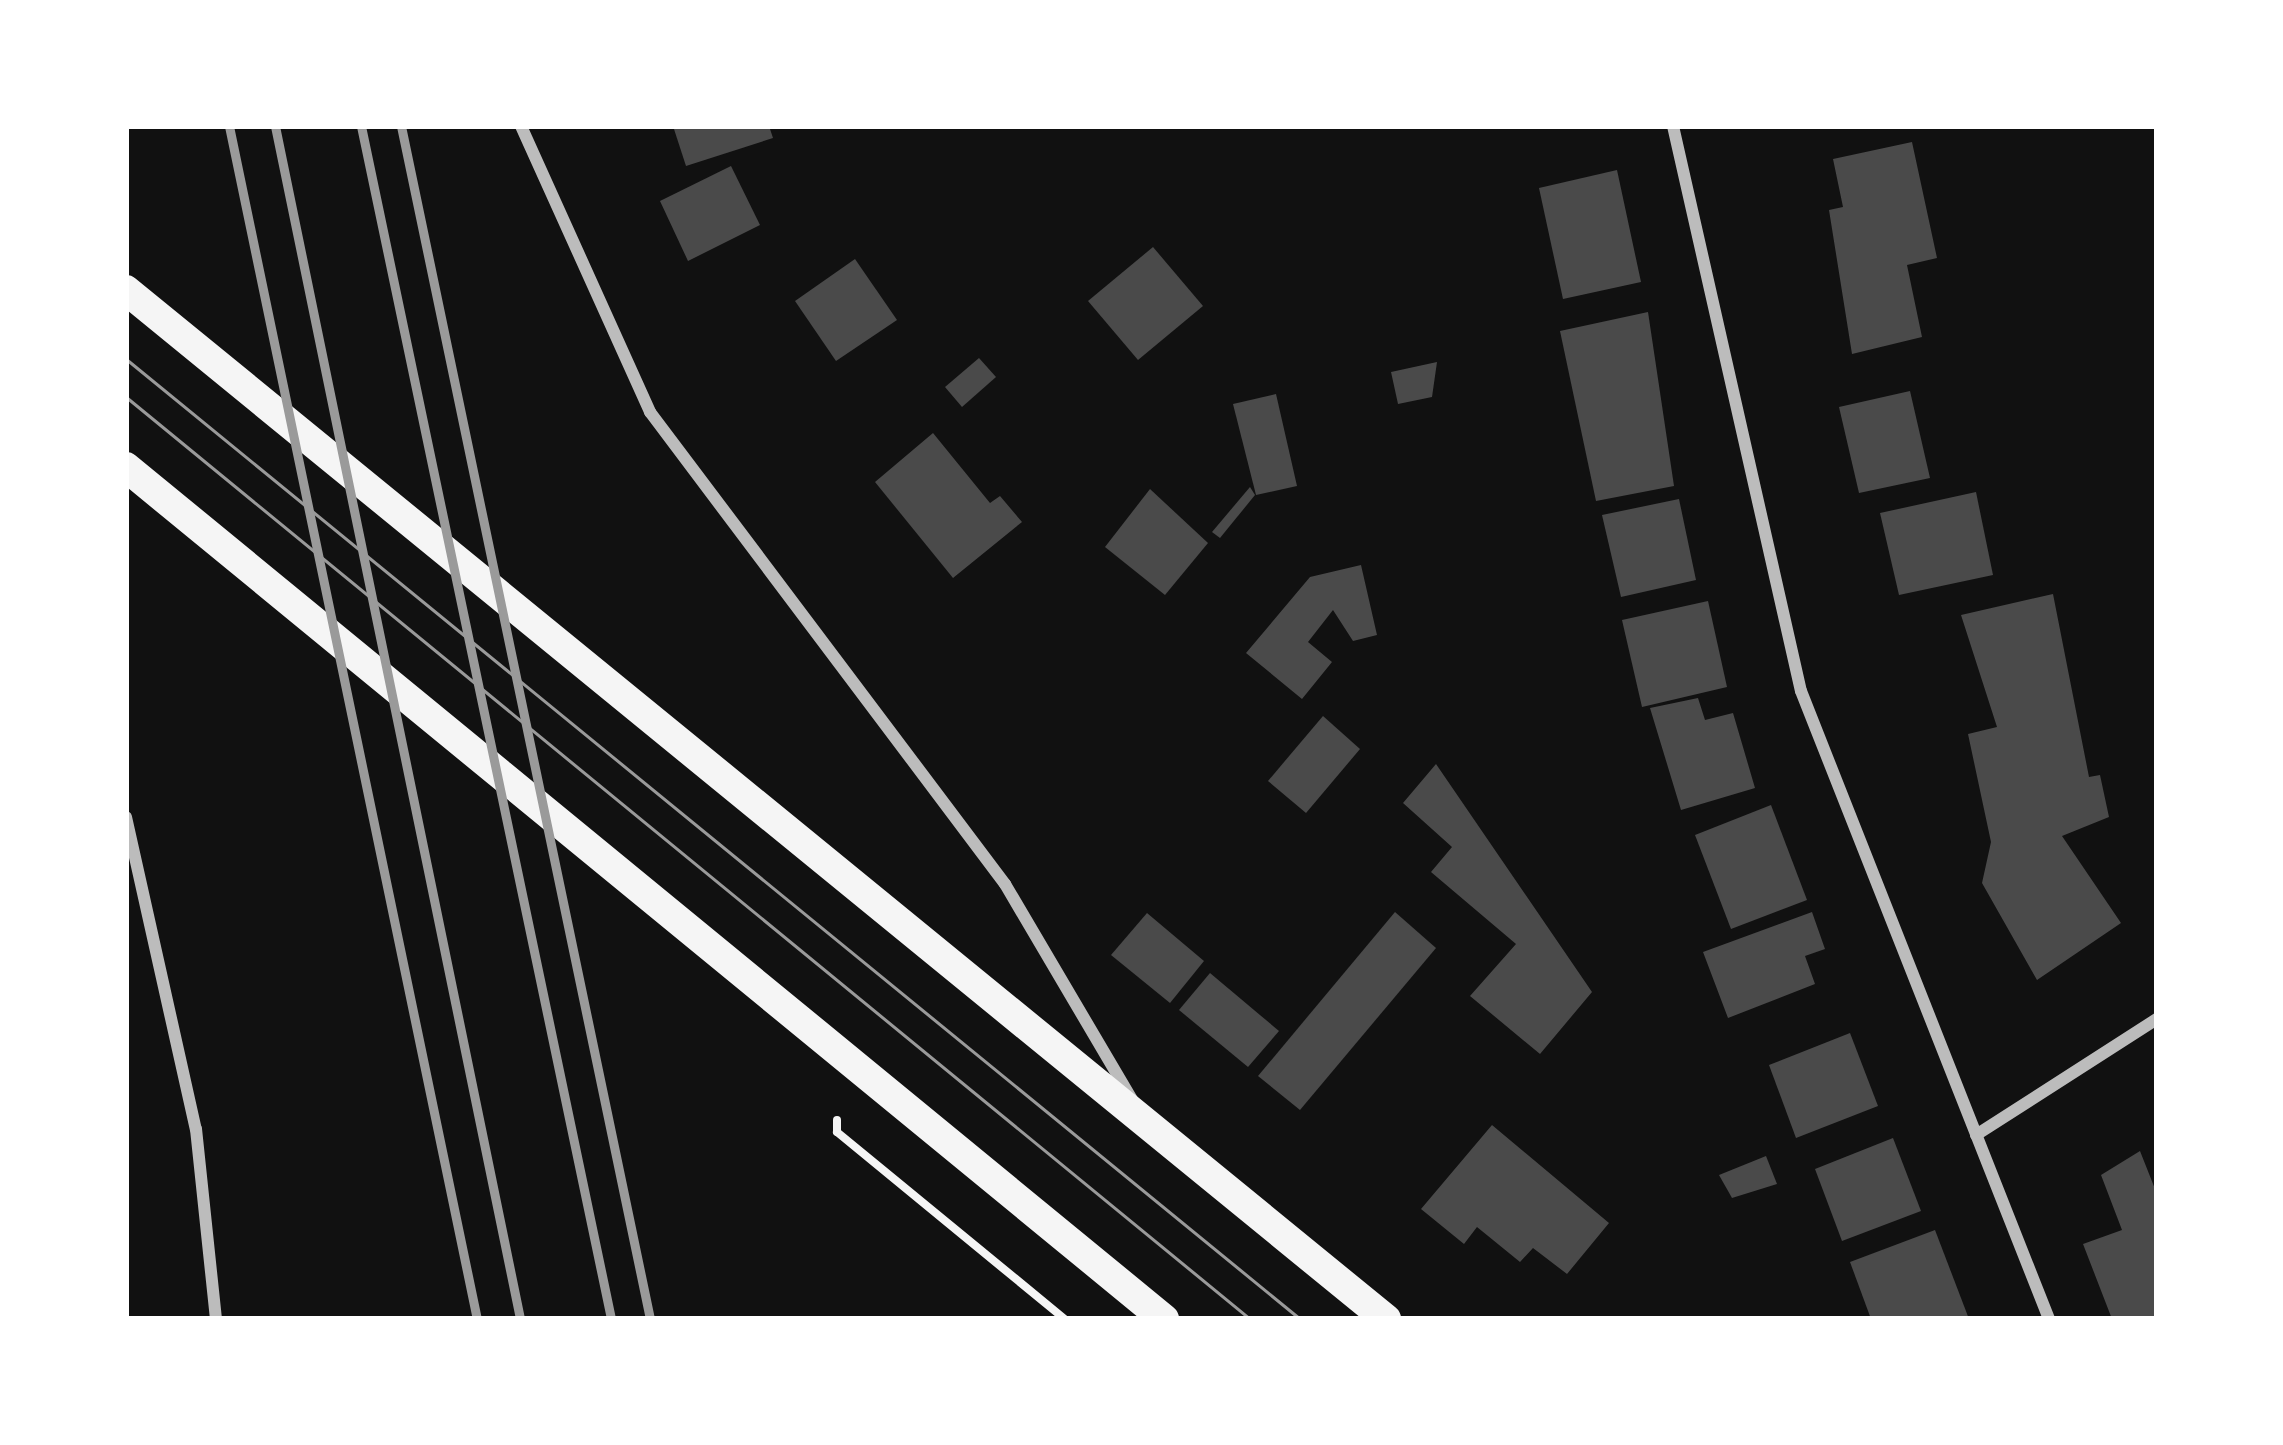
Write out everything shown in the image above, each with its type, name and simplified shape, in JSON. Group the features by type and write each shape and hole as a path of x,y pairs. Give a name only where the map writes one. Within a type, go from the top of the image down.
{"main road":[{"path":"126,290 1386,1319"},
{"path":"126,466 1164,1319"}],"street":[{"path":"521,126 650,412 1005,884 1149,1127"},
{"path":"1673,126 1801,691 2049,1319"},
{"path":"126,817 196,1129 216,1319"},
{"path":"1976,1136 2157,1019"}],"building":[{"path":"673,126 769,126 773,138 686,166"},
{"path":"1912,142 1937,258 1907,265 1922,337 1852,354 1829,210 1843,207 1833,159"},
{"path":"731,166 760,225 688,261 660,201"},
{"path":"1617,170 1641,282 1563,299 1539,188"},
{"path":"1153,247 1203,306 1138,360 1088,301"},
{"path":"855,259 897,320 836,361 795,301"},
{"path":"1648,312 1674,486 1596,501 1560,331"},
{"path":"979,358 996,377 962,407 945,387"},
{"path":"1437,362 1432,397 1398,404 1391,372"},
{"path":"1910,391 1930,478 1859,493 1839,407"},
{"path":"1276,394 1297,486 1256,495 1233,404"},
{"path":"933,433 990,503 1000,496 1022,522 953,578 875,482"},
{"path":"1250,487 1255,495 1220,538 1212,532"},
{"path":"1150,489 1208,543 1165,595 1105,547"},
{"path":"1976,492 1993,575 1899,595 1880,513"},
{"path":"1679,499 1696,580 1621,597 1602,515"},
{"path":"1361,565 1377,635 1353,641 1333,610 1308,642 1332,662 1302,699 1246,653 1310,577"},
{"path":"2053,594 2089,777 2100,775 2109,817 2062,836 2121,923 2037,980 1982,883 1991,842 1968,734 1997,727 1961,615"},
{"path":"1708,601 1727,687 1642,707 1622,620"},
{"path":"1698,698 1705,720 1733,713 1755,788 1681,810 1650,708"},
{"path":"1323,716 1360,749 1306,813 1268,781"},
{"path":"1436,764 1592,992 1540,1054 1470,996 1516,944 1431,872 1452,847 1403,803"},
{"path":"1771,805 1807,900 1731,929 1695,835"},
{"path":"1395,912 1436,948 1300,1110 1258,1076"},
{"path":"1812,912 1825,949 1805,956 1815,984 1728,1018 1703,952"},
{"path":"1147,913 1204,961 1170,1003 1111,955"},
{"path":"1210,973 1279,1031 1248,1067 1179,1010"},
{"path":"1850,1033 1878,1106 1796,1138 1769,1065"},
{"path":"1492,1125 1609,1223 1567,1274 1533,1248 1520,1262 1477,1227 1464,1244 1421,1209"},
{"path":"1893,1138 1921,1211 1842,1241 1815,1169"},
{"path":"2140,1151 2157,1194 2157,1319 2112,1319 2083,1244 2122,1230 2101,1175"},
{"path":"1766,1156 1777,1184 1732,1198 1719,1175"},
{"path":"1935,1230 1969,1319 1871,1319 1850,1262"}],"tram line":[{"path":"126,359 1300,1319"},
{"path":"126,397 1250,1319"}],"railway":[{"path":"229,126 477,1319"},
{"path":"275,126 520,1319"},
{"path":"361,126 611,1319"},
{"path":"401,126 650,1319"}]}
